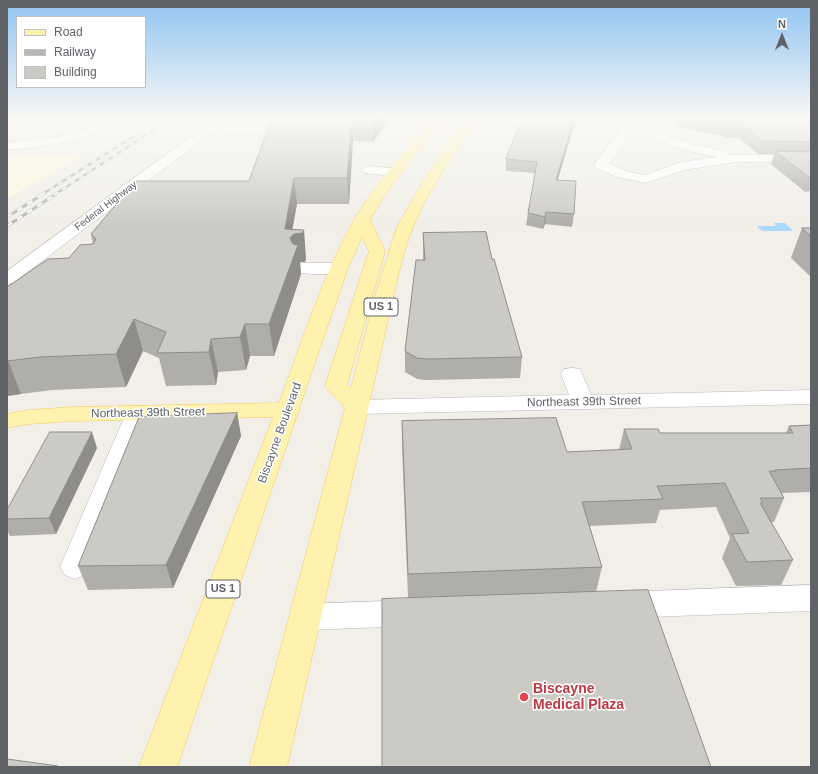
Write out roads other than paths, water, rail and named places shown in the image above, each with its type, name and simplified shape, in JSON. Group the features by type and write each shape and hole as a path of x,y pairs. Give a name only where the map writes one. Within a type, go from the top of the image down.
{"main road":[{"name":"Biscayne Boulevard","path":"158,767 340,268 362,220 376,198 409,154"},
{"name":"US 1","path":"268,767 386,289 398,246 408,219 422,194 448,154"},
{"path":"357,407 336,386 377,251 362,220"},
{"name":"Northeast 39th Street","path":"7,421 29,417 74,414 289,410"}],"street":[{"name":"Federal Highway","path":"14,274 176,154"},
{"path":"609,154 601,165 622,174 646,179 681,166 737,158 811,160"},
{"path":"721,154 737,158"},
{"path":"369,170 395,172"},
{"path":"303,268 340,268"},
{"path":"14,274 50,269"},
{"path":"572,374 583,402"},
{"name":"Northeast 39th Street","path":"357,407 811,397"},
{"path":"75,568 138,413"},
{"path":"596,606 811,598"},
{"path":"306,617 437,612"}],"water":[{"path":"774,223 785,223 793,231 762,231 757,226 776,226"}],"railway":[{"path":"41,195 106,154"},
{"path":"54,195 117,154"},
{"path":"7,217 43,194"},
{"path":"7,226 56,194"}],"place":[{"name":"Biscayne Medical Plaza","path":"524,697"}]}
